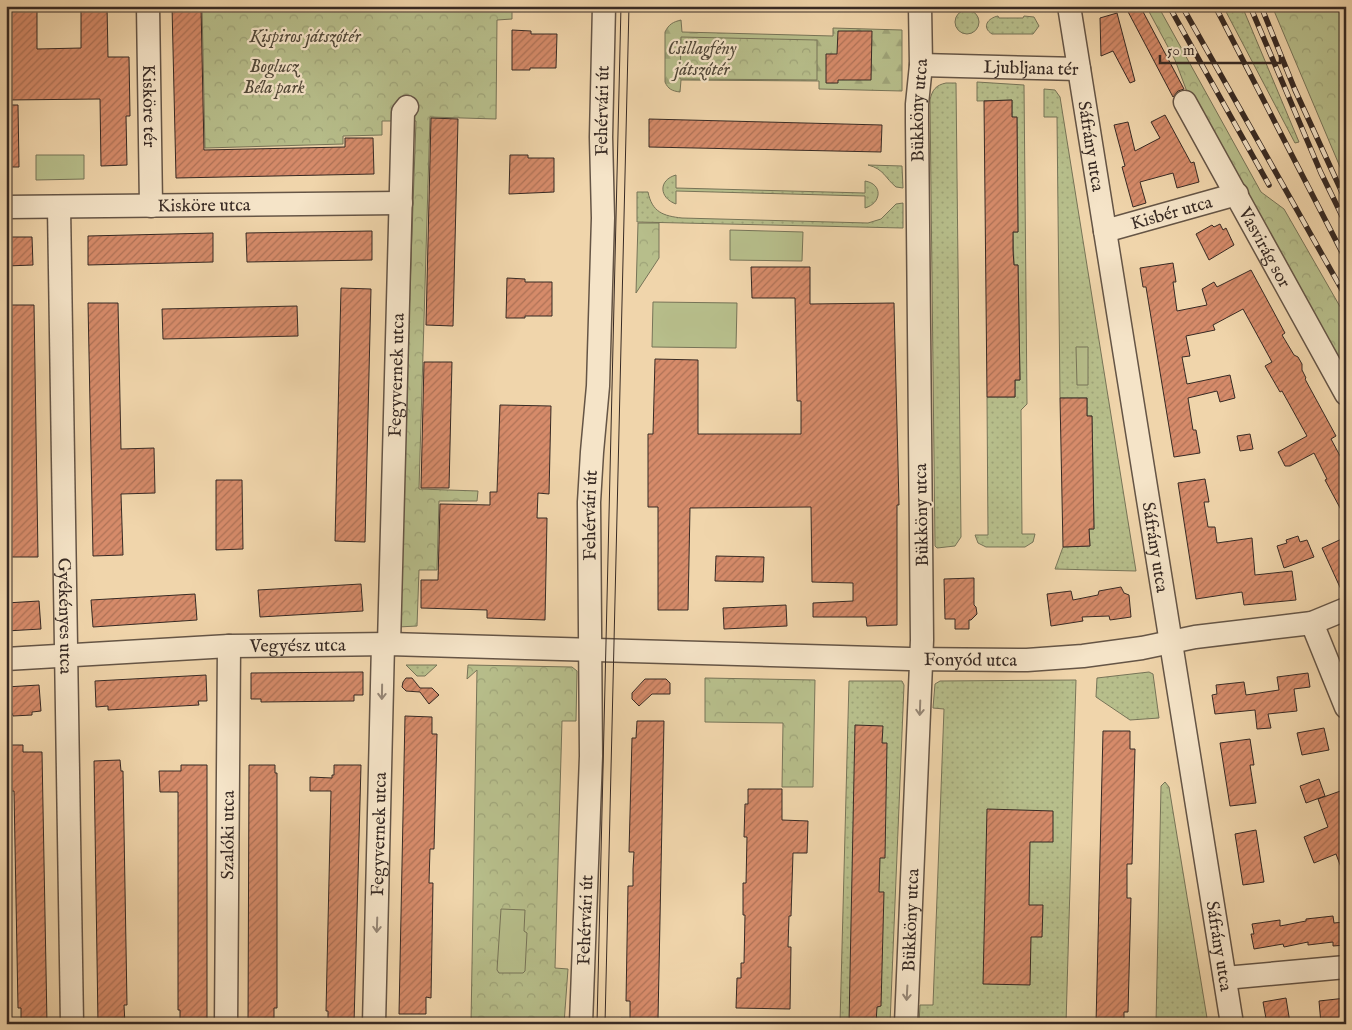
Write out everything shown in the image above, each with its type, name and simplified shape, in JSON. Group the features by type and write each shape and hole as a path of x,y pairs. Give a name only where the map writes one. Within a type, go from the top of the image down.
{"street":[{"name":"Kisköre tér","path":"148,6 152,206"},
{"name":"Fehérvári út","path":"581,1024 590,785 590,502 600,338 603,218 601,137 604,6"},
{"name":"Bükköny utca","path":"906,1024 921,660 917,122 921,65 920,6"},
{"name":"Ljubljana tér","path":"921,65 1079,68 1069,6"},
{"name":"Sáfrány utca","path":"1079,68 1232,1024"},
{"name":"Vasvirág sor","path":"1185,102 1346,394"},
{"name":"Fegyvernek utca","path":"374,1024 403,112 407,107"},
{"name":"Kisbér utca","path":"1105,231 1237,194"},
{"name":"Kisköre utca","path":"6,207 401,203"},
{"name":"Gyékényes utca","path":"60,207 72,1024"},
{"name":"Fonyód utca","path":"590,649 921,660 1027,660 1142,648 1195,637 1312,623 1346,609"},
{"path":"1312,623 1346,707"},
{"name":"Vegyész utca","path":"6,659 229,646 386,644 590,649"},
{"name":"Szalóki utca","path":"226,1024 229,646"},
{"path":"1224,978 1346,967"}],"green space":[{"name":"Boglucz Béla park","path":"202,6 454,6 455,8 512,6 512,19 497,20 496,119 430,117 419,489 478,491 477,501 439,501 437,570 419,570 417,626 398,627 416,121 382,121 382,135 343,136 343,144 205,148"},
{"path":"1146,6 1158,6 1261,192 1284,209 1346,317 1346,394 1189,97 1175,60"},
{"path":"1223,6 1242,6 1299,142 1295,143"},
{"path":"1272,6 1346,6 1346,178 1343,174"},
{"path":"962,10 972,10 979,17 979,27 972,34 962,34 955,27 955,17"},
{"path":"998,16 999,18 1034,17 1039,26 1033,34 992,34 987,29 987,23"},
{"path":"681,20 682,32 833,36 833,28 902,30 902,91 819,89 819,81 681,80 680,92 675,91 669,88 665,82 665,32 672,24"},
{"name":"Csillagfény játszótér","path":"681,37 817,40 817,80 680,79"},
{"path":"977,82 1024,85 1027,404 1021,410 1022,534 1035,534 1033,542 1025,547 986,547 978,543 975,535 988,535 987,397 1015,397 1015,380 1020,380 1018,265 1014,265 1013,232 1018,232 1017,118 1012,117 1012,100 977,101"},
{"path":"946,83 956,83 961,537 955,546 937,548 935,546 930,100 935,88"},
{"path":"1044,89 1055,90 1060,97 1136,571 1055,569 1063,547 1090,546 1089,529 1094,529 1092,416 1087,416 1087,398 1060,398 1057,117 1044,117"},
{"path":"36,155 84,155 84,179 36,180"},
{"path":"868,165 902,166 903,188 896,187 881,171"},
{"path":"676,175 676,188 865,193 865,181 875,186 878,194 875,202 865,208 865,196 676,191 676,204 666,198 663,189 666,181"},
{"path":"637,192 648,192 652,204 659,212 682,218 868,223 881,219 896,204 903,203 903,228 637,222"},
{"path":"638,223 659,223 659,258 636,293"},
{"path":"730,230 803,232 802,261 730,260"},
{"path":"653,302 737,303 736,348 652,347"},
{"path":"1076,347 1088,347 1088,385 1077,385"},
{"path":"406,665 437,665 425,676 417,676"},
{"path":"468,665 572,667 577,671 576,721 562,721 555,968 568,969 564,1024 471,1024 477,670 467,679"},
{"path":"1149,672 1153,674 1159,718 1130,720 1096,697 1097,678"},
{"path":"705,678 815,680 813,787 782,787 783,723 705,722"},
{"path":"1076,680 1066,1024 919,1024 920,1005 933,1005 944,709 933,708 935,684 940,681"},
{"path":"849,681 902,681 904,685 890,1024 840,1024"},
{"path":"1165,782 1169,787 1208,1024 1156,1024 1161,786"},
{"path":"501,909 525,910 524,931 527,933 525,971 523,973 499,973 497,970"},
{"path":"621,1018 657,1019 654,1024 621,1024"}],"building":[{"path":"10,6 37,6 37,49 81,48 81,6 107,6 108,57 129,57 130,116 126,116 127,165 101,166 100,99 6,100 6,58 11,58"},
{"path":"172,6 201,6 204,150 345,147 345,138 373,138 374,174 176,178"},
{"path":"1125,6 1140,6 1184,89 1178,91 1173,97"},
{"path":"1117,13 1135,81 1130,83 1113,51 1101,56 1100,18"},
{"path":"512,30 531,31 531,34 557,34 556,68 512,70"},
{"path":"838,31 872,31 871,80 838,80 838,83 826,83 826,54 837,54"},
{"path":"1012,100 1012,117 1017,117 1018,232 1013,232 1013,250 1014,265 1018,265 1020,380 1015,380 1015,397 987,397 984,101"},
{"path":"6,105 18,105 19,167 6,167"},
{"path":"1165,115 1191,163 1194,162 1199,182 1177,188 1173,173 1140,182 1146,203 1133,207 1122,167 1125,166 1114,125 1128,122 1135,151 1160,138 1151,122"},
{"path":"431,118 458,119 453,326 426,325"},
{"path":"649,119 882,125 881,152 649,147"},
{"path":"510,155 528,155 528,158 554,158 554,192 509,194"},
{"path":"1220,224 1223,230 1226,228 1234,245 1209,260 1196,234 1212,225 1214,227"},
{"path":"372,231 372,260 247,262 246,233"},
{"path":"213,233 213,262 88,265 88,236"},
{"path":"6,237 32,237 33,265 6,266"},
{"path":"1173,263 1176,282 1173,282 1177,311 1207,305 1202,289 1214,282 1217,287 1251,270 1285,333 1282,335 1302,364 1305,379 1336,436 1331,439 1346,467 1346,519 1325,480 1327,479 1314,453 1290,466 1285,466 1278,452 1307,436 1282,391 1280,392 1265,366 1272,362 1243,309 1213,325 1215,330 1186,336 1190,356 1182,357 1187,384 1230,375 1235,398 1220,402 1217,391 1188,398 1193,430 1196,430 1200,453 1174,457 1146,287 1143,287 1140,268"},
{"path":"751,267 810,267 810,304 894,303 899,505 897,505 897,625 867,626 866,617 813,617 813,603 853,601 853,583 812,582 811,507 690,508 688,610 658,610 658,507 648,507 648,434 653,434 655,359 698,360 698,434 801,434 801,401 797,401 795,298 752,298"},
{"path":"507,278 525,279 525,282 552,282 552,316 506,318"},
{"path":"341,288 371,289 365,542 335,541"},
{"path":"88,303 118,303 121,449 154,448 155,493 121,494 123,555 93,556"},
{"path":"6,305 34,305 38,557 8,557"},
{"path":"297,306 298,336 163,339 162,309"},
{"path":"424,362 452,362 449,488 421,488"},
{"path":"1060,398 1087,398 1087,416 1092,416 1094,529 1089,529 1090,546 1063,547"},
{"path":"500,405 551,406 549,494 538,493 537,518 547,518 545,620 487,618 487,610 421,608 421,580 438,580 440,504 490,505 490,492 497,492"},
{"path":"1250,434 1253,449 1240,451 1237,436"},
{"path":"1205,479 1209,502 1204,502 1208,527 1215,527 1217,543 1252,538 1255,575 1292,571 1296,600 1244,605 1242,592 1196,599 1178,483"},
{"path":"216,480 242,480 243,549 216,550"},
{"path":"1298,536 1300,542 1307,540 1314,557 1284,568 1277,546 1287,543 1286,540"},
{"path":"1346,537 1346,596 1344,596 1322,548"},
{"path":"716,556 764,557 763,582 715,581"},
{"path":"974,578 974,605 977,614 969,620 969,629 955,629 955,619 945,619 944,579"},
{"path":"361,584 363,611 260,617 258,590"},
{"path":"1121,587 1124,593 1129,595 1131,617 1110,620 1109,616 1082,617 1083,621 1051,626 1047,594 1071,591 1073,600 1098,595 1099,591"},
{"path":"195,594 197,620 93,627 91,600"},
{"path":"39,601 41,629 6,631 6,603"},
{"path":"786,605 787,626 724,629 723,608"},
{"path":"363,672 363,695 354,695 354,701 261,702 261,699 251,699 251,673"},
{"path":"1308,673 1310,687 1294,689 1297,711 1268,714 1271,728 1257,729 1255,710 1215,714 1212,695 1217,694 1216,685 1244,682 1246,695 1279,690 1277,677"},
{"path":"206,675 207,701 198,701 199,705 108,710 108,706 96,707 95,681"},
{"path":"406,678 412,678 420,688 432,688 439,695 429,704 420,692 406,691 402,687"},
{"path":"645,679 666,679 670,683 670,694 652,694 639,706 632,699 632,693"},
{"path":"39,685 41,711 32,712 32,715 13,716 12,713 6,713 6,687"},
{"path":"405,716 432,717 432,734 437,734 434,849 430,849 429,883 433,883 431,998 426,997 426,1014 399,1014"},
{"path":"637,721 664,721 658,1019 630,1019 630,1001 626,1001 628,886 633,886 634,852 629,852 632,738 636,738"},
{"path":"855,725 883,726 882,743 887,743 885,858 880,858 879,892 884,892 881,1006 877,1007 876,1023 849,1023"},
{"path":"1324,728 1329,750 1302,755 1297,733"},
{"path":"1103,731 1130,731 1130,749 1135,749 1132,864 1127,864 1127,898 1131,898 1128,1012 1124,1012 1124,1024 1096,1024"},
{"path":"1250,739 1254,765 1250,765 1256,803 1230,806 1220,743"},
{"path":"6,745 23,745 23,752 42,752 47,1024 21,1024 21,1008 18,1008 14,791 6,791"},
{"path":"120,760 121,771 123,771 127,1005 124,1005 125,1024 98,1024 94,761"},
{"path":"181,765 207,765 207,1024 180,1024 180,1010 178,1010 178,792 160,792 159,771 181,771"},
{"path":"249,765 275,765 275,773 277,773 277,1008 274,1008 274,1024 248,1024"},
{"path":"334,765 361,765 354,1024 328,1024 328,1011 326,1011 331,791 310,791 310,777 332,778 332,775 334,775"},
{"path":"1319,779 1325,796 1306,803 1300,786"},
{"path":"748,789 782,789 782,820 808,821 807,853 793,853 788,947 791,947 790,1009 736,1008 737,978 741,978 741,963 744,963 745,915 743,915 743,883 746,883 747,837 744,837 745,804 748,804"},
{"path":"1346,789 1345,878 1336,854 1314,863 1304,837 1328,827 1318,799"},
{"path":"987,809 1053,811 1053,842 1030,842 1029,905 1043,905 1042,937 1031,937 1030,985 983,984"},
{"path":"1256,830 1264,882 1243,885 1235,834"},
{"path":"1333,916 1334,923 1345,922 1346,945 1333,946 1333,942 1308,945 1308,942 1284,947 1283,944 1254,949 1251,934 1254,934 1252,924 1280,920 1280,926 1306,921 1306,919"},
{"path":"1286,998 1290,1023 1267,1024 1263,1002"},
{"path":"1346,998 1346,1024 1321,1024 1319,1001"}],"tram line":[{"path":"597,1024 621,6"},
{"path":"605,1024 629,6"}],"railway":[{"path":"1169,6 1269,185"},
{"path":"1182,6 1346,297"},
{"path":"1215,6 1346,260"},
{"path":"1250,6 1321,173 1346,224"},
{"path":"1261,6 1295,90 1346,201"}],"park label":[{"name":"Kispiros játszótér","path":"305,36"}]}
